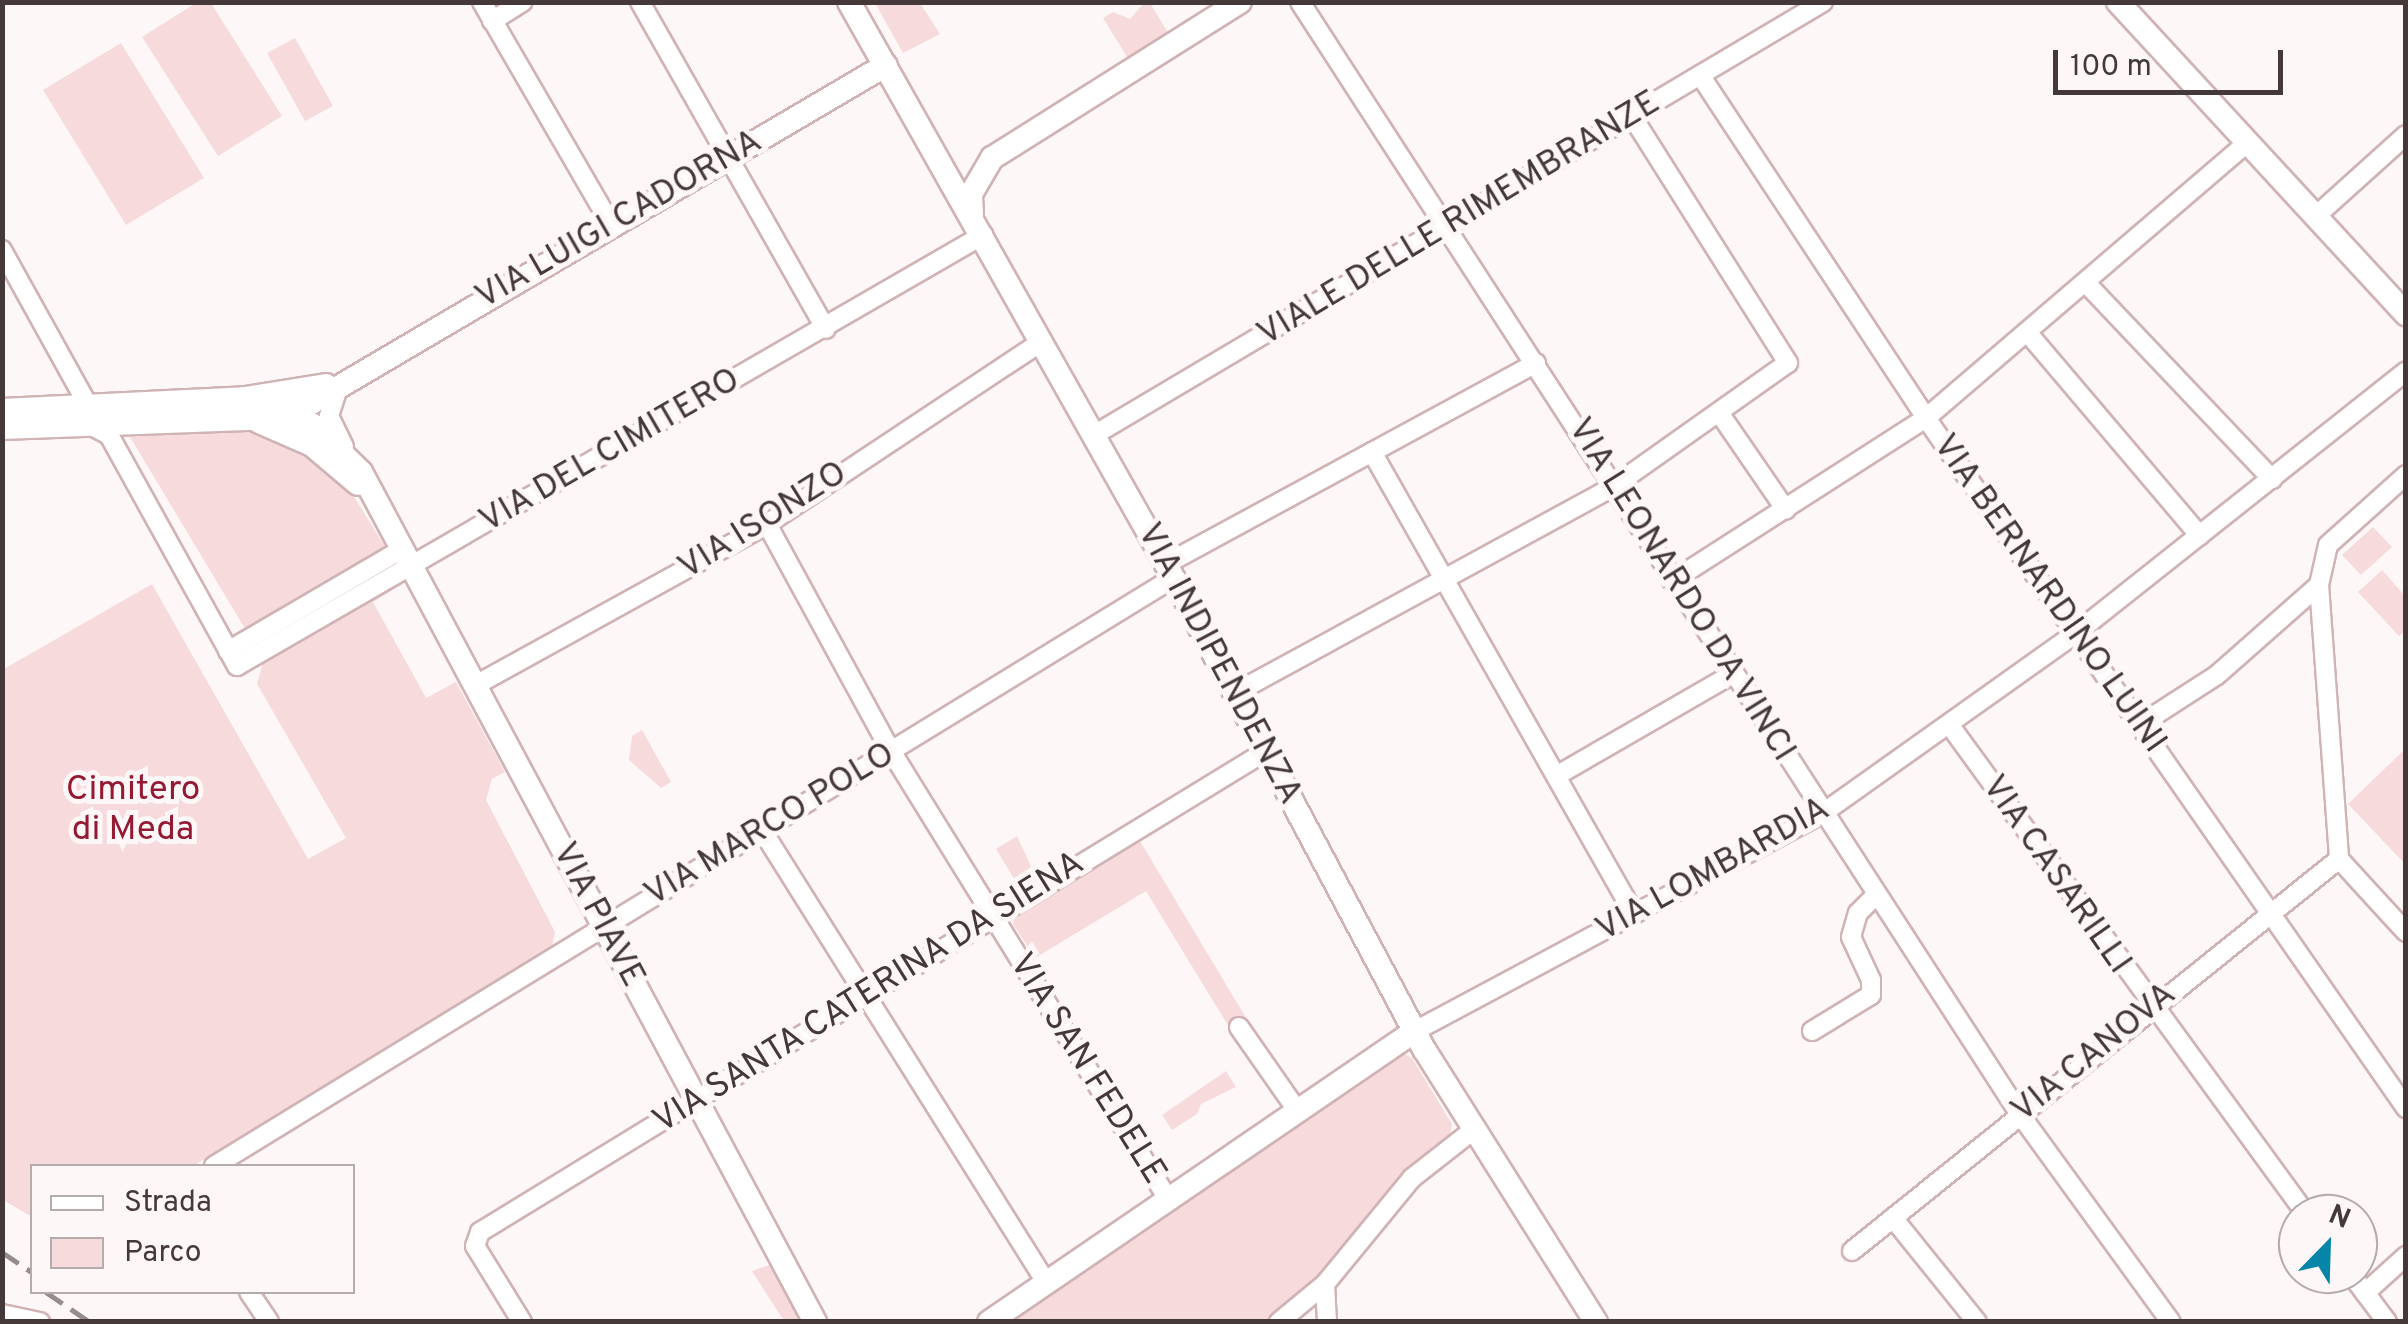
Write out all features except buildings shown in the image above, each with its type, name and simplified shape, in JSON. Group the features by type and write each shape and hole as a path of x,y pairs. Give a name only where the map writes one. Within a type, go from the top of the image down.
{"street":[{"path":"482,2 612,226"},
{"path":"492,21 523,2"},
{"path":"640,2 826,329"},
{"name":"VIA INDIPENDENZA","path":"848,2 978,225 1169,571 1415,1031 1472,1131 1596,1322"},
{"path":"942,164 965,169 992,158 1240,2"},
{"name":"VIA LEONARDO DA VINCI","path":"1300,2 2019,1113 2171,1322"},
{"path":"2118,2 2406,314"},
{"name":"VIALE DELLE RIMEMBRANZE","path":"1094,435 1822,3"},
{"name":"VIA LUIGI CADORNA","path":"2,428 90,416 245,408 290,414 886,65"},
{"name":"VIA BERNARDINO LUINI","path":"1700,76 1926,418 2141,724 2267,915 2406,1108"},
{"path":"1235,694 1445,584 1614,486 1788,363 1631,115"},
{"path":"2316,216 2406,135"},
{"path":"1672,581 1926,418 2248,142"},
{"path":"978,225 974,187 992,158"},
{"name":"VIA DEL CIMITERO","path":"90,416 109,434 232,658 406,558 826,329 978,225"},
{"path":"2,250 90,416"},
{"path":"2085,282 2272,479"},
{"path":"2027,332 2200,536"},
{"name":"VIA ISONZO","path":"474,686 767,524 1042,341"},
{"name":"VIA MARCO POLO","path":"217,1164 890,751 1169,571 1372,452 1536,363"},
{"name":"VIA LOMBARDIA","path":"988,1322 1415,1031 1823,813 1951,726 2076,633 2406,371"},
{"name":"VIA LUIGI CADORNA","path":"245,408 346,380"},
{"name":"VIA PIAVE","path":"346,380 329,416 815,1322"},
{"name":"VIA PIAVE","path":"245,408 317,448 379,510"},
{"name":"VIA LUIGI CADORNA","path":"2,410 90,416"},
{"name":"VIA PIAVE","path":"290,414 347,452"},
{"path":"1720,414 1786,510"},
{"path":"1372,452 1634,912"},
{"path":"2406,475 2328,545 2318,585 2339,860 2406,932"},
{"name":"VIA SAN FEDELE","path":"767,524 890,751 1168,1198"},
{"path":"2141,724 2217,675 2318,585"},
{"path":"1556,776 1733,674"},
{"name":"VIA CASARILLI","path":"1951,726 2150,1006 2291,1194"},
{"name":"VIA SANTA CATERINA DA SIENA","path":"522,1322 475,1238 1266,751"},
{"path":"762,830 1046,1282"},
{"name":"VIA CANOVA","path":"1852,1252 2150,1006 2339,860"},
{"path":"1812,1030 1871,996 1871,980 1850,937 1858,913 1876,895"},
{"path":"1239,1027 1297,1110"},
{"path":"1279,1322 1325,1284 1412,1178 1472,1131"},
{"path":"1893,1218 1976,1322"},
{"path":"2378,1281 2406,1256"},
{"path":"1325,1284 1328,1322"},
{"path":"250,1294 269,1322"},
{"path":"2366,1294 2387,1322"},
{"path":"8,1313 40,1322"}],"green space":[{"path":"196,3 211,3 282,116 218,156 142,37"},
{"path":"875,3 920,3 940,34 903,53"},
{"path":"1144,3 1150,3 1170,36 1129,60 1103,18 1113,12 1130,19"},
{"path":"295,38 333,106 305,121 267,53"},
{"path":"121,43 204,178 126,225 43,90"},
{"path":"245,427 301,446 345,482 384,545 383,554 247,632 130,437"},
{"path":"2373,527 2392,547 2361,575 2342,555"},
{"path":"2382,570 2405,596 2405,631 2399,636 2358,592"},
{"name":"Cimitero di Meda","path":"393,581 402,584 373,602 426,698 456,682 505,772 492,779 486,800 555,932 552,947 196,1164 30,1164 30,1216 3,1200 2,670 152,584 308,859 346,838 257,684 265,656"},
{"path":"642,730 671,782 661,788 629,760 632,736"},
{"path":"2405,749 2405,864 2348,804"},
{"path":"1017,836 1036,877 1019,887 996,849"},
{"path":"1140,841 1248,1021 1232,1032 1146,891 1035,958 1013,924 1014,916"},
{"path":"1402,1053 1412,1058 1452,1124 1449,1138 1397,1183 1301,1297 1270,1321 1010,1322"},
{"path":"1226,1071 1236,1087 1201,1104 1197,1114 1172,1130 1162,1115"},
{"path":"772,1264 802,1321 784,1321 752,1271"}],"railway":[{"path":"2,1252 30,1271"},
{"path":"49,1294 90,1322"}]}
